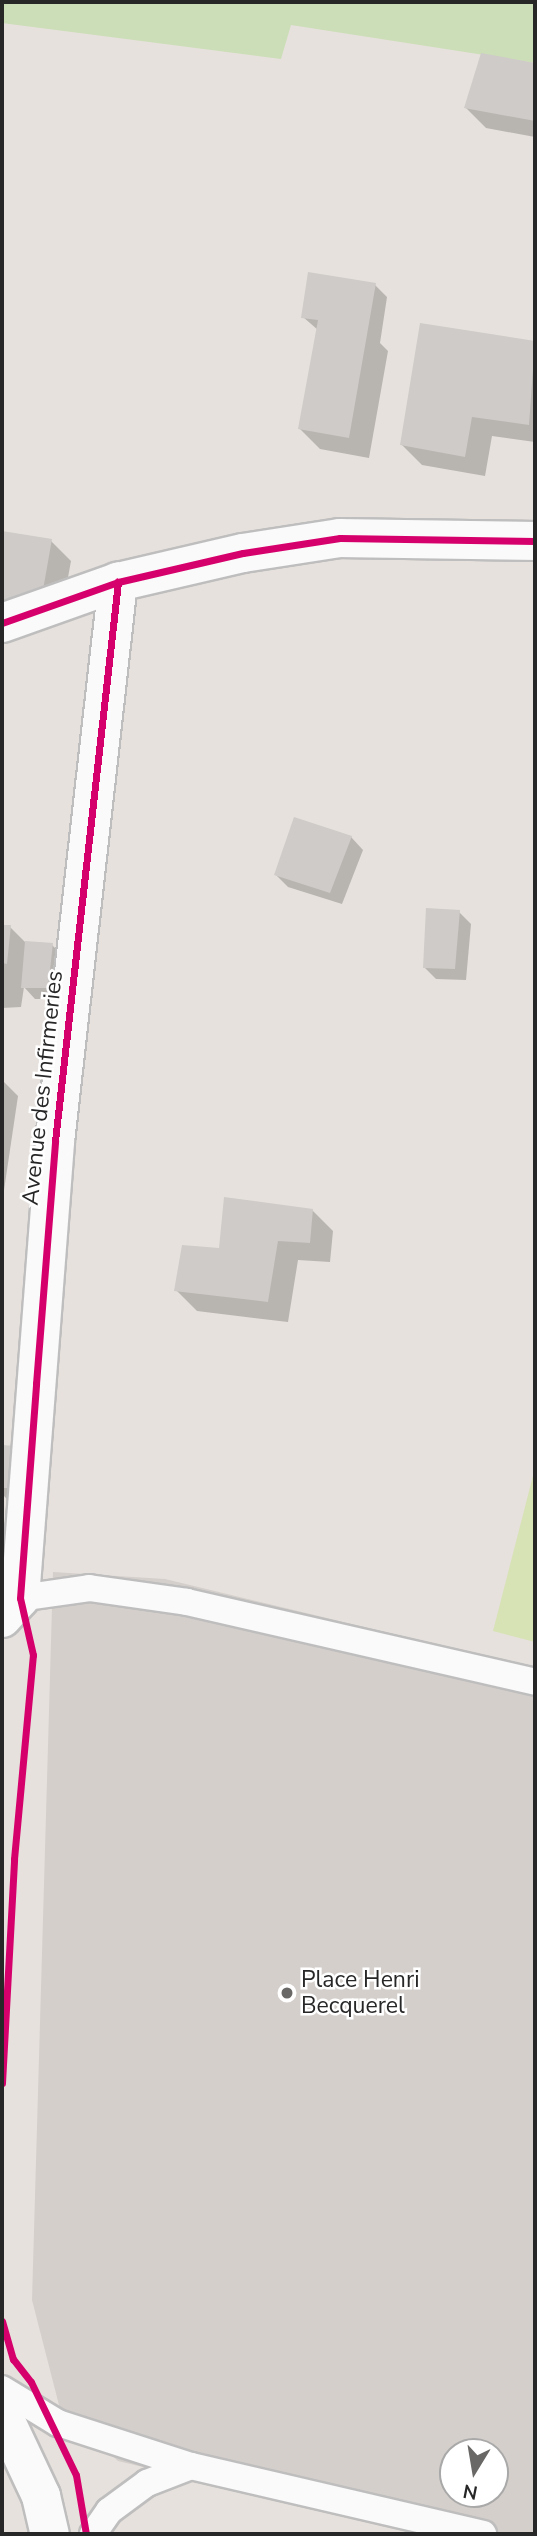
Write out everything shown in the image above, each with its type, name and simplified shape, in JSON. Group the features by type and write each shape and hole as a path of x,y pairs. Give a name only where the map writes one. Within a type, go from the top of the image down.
{"street":[{"path":"2,623 117,583 243,553 340,538 535,541"},
{"name":"Avenue des Infirmeries","path":"11,1608 55,1141 117,583"},
{"path":"2,2413 41,2496 50,2534"}],"lane":[{"path":"11,1608 89,1588 187,1602 535,1682"},
{"path":"2,2389 58,2423 191,2466 484,2534"},
{"path":"93,2534 109,2511 147,2483 191,2466"}],"green space":[{"path":"2,2 535,2 535,63 291,25 281,59 2,23"},
{"path":"535,1468 535,1642 493,1631"}],"shaded area":[{"name":"Place Henri Becquerel","path":"53,1572 165,1579 535,1668 535,2534 423,2534 118,2461 60,2409 32,2300"}],"building":[{"path":"481,53 535,63 535,121 464,108"},
{"path":"308,272 376,283 349,438 298,429 318,320 301,318"},
{"path":"420,323 535,341 529,425 472,417 465,457 400,445"},
{"path":"2,531 52,539 43,590 2,608"},
{"path":"294,817 352,836 330,893 274,875"},
{"path":"426,908 460,910 455,969 423,968"},
{"path":"2,925 11,925 7,964 2,963"},
{"path":"25,941 53,943 48,988 21,988"},
{"path":"224,1197 313,1209 310,1243 278,1241 268,1302 174,1291 182,1245 219,1248"},
{"path":"2,1445 15,1446 12,1488 2,1488"}],"cycle path":[{"path":"2,623 118,582 243,553 340,538 535,541"},
{"path":"2,2083 14,1859 33,1655 20,1598 36,1384 55,1141 118,582"},
{"path":"2,2321 13,2359 31,2382 76,2475 86,2534"}],"place":[{"name":"Place Henri Becquerel","path":"287,1993"}]}
